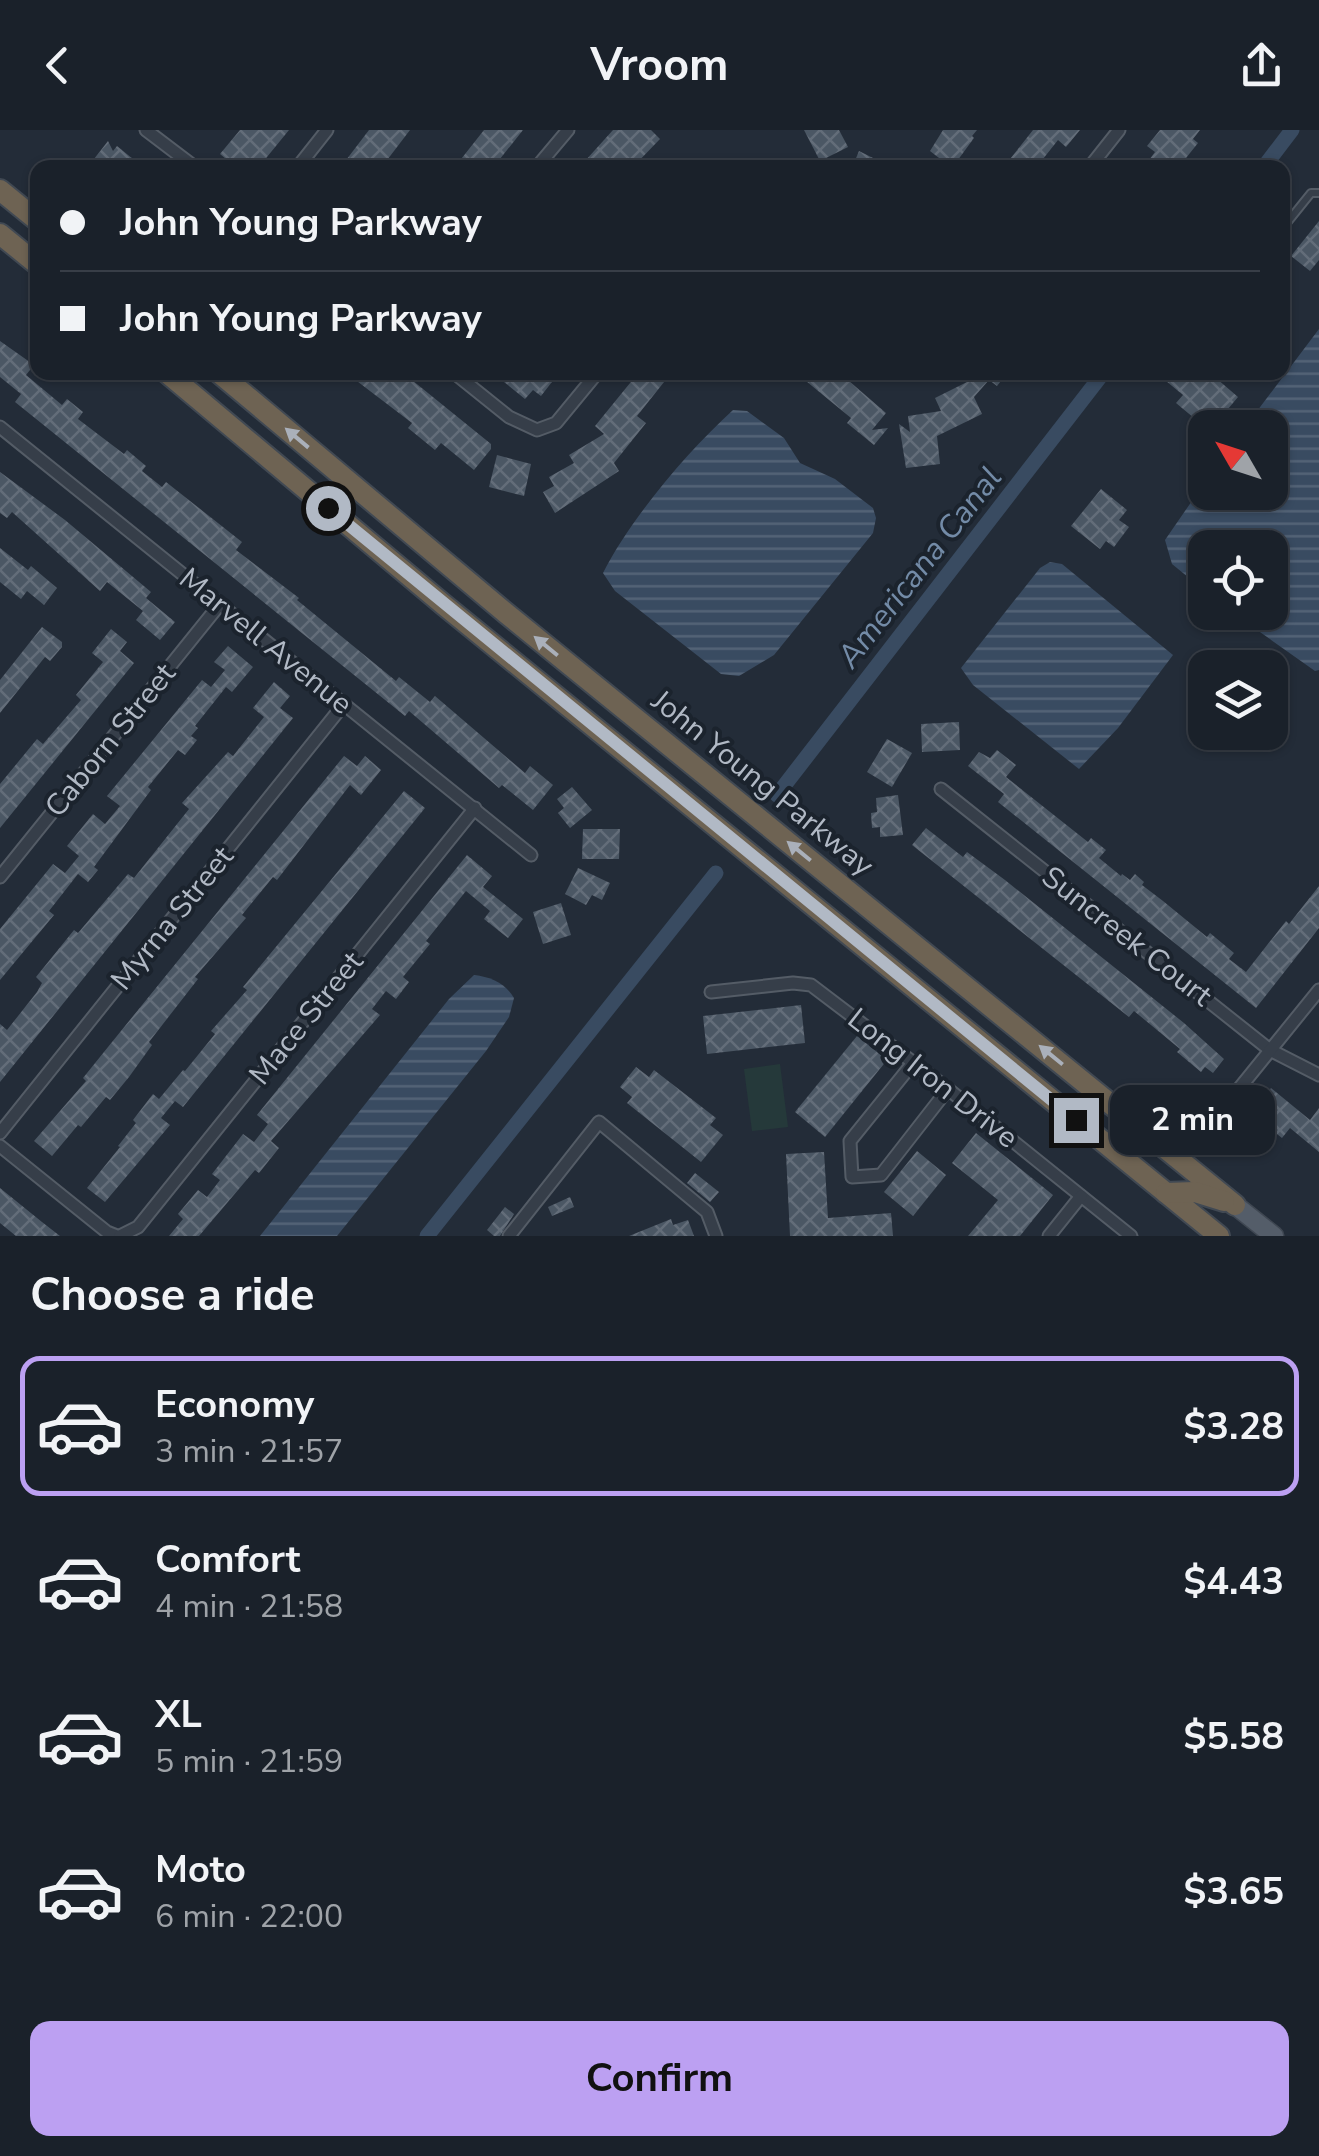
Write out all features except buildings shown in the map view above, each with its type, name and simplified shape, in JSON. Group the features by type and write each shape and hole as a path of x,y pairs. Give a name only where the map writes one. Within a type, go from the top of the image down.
{"highway":[{"path":"0,190 30,214"},
{"path":"0,234 30,258"},
{"name":"John Young Parkway","path":"176,380 444,605 1220,1236"},
{"name":"John Young Parkway","path":"228,380 507,614 1236,1205"},
{"path":"444,605 484,617 507,614"},
{"path":"1166,1194 1195,1192 1236,1205"}],"main road":[{"name":"John Young Parkway","path":"1236,1205 1274,1236"}],"street":[{"path":"146,130 185,160"},
{"path":"303,160 327,130"},
{"path":"543,160 568,130"},
{"path":"1095,160 1119,130"},
{"path":"463,380 509,417 536,430 556,424 592,380"},
{"name":"Marvell Avenue","path":"0,427 531,855"},
{"name":"Caborn Street","path":"0,876 220,604"},
{"name":"Myrna Street","path":"0,1133 344,704"},
{"name":"Suncreek Court","path":"942,788 1270,1050 1319,1075"},
{"name":"Mace Street","path":"119,1236 138,1227 474,808"},
{"name":"Long Iron Drive","path":"710,992 794,983 811,985 1131,1236"},
{"path":"1225,1106 1319,990"},
{"path":"913,1062 850,1141 852,1177 881,1174 948,1089"},
{"path":"508,1236 598,1122 707,1212 716,1236"},
{"path":"0,1146 107,1232 119,1236"},
{"path":"1048,1236 1082,1196"},
{"path":"1108,1236 1117,1225"}],"lane":[{"path":"1290,219 1311,193 1319,192"}],"green space":[{"path":"780,1064 788,1127 752,1131 744,1069"}],"water":[{"path":"1319,329 1319,670 1315,671 1257,630 1288,630 1288,530 1188,530 1188,577 1172,564 1165,540 1188,507 1188,510 1288,510 1288,410 1258,410 1280,380 1290,380 1290,367"},
{"path":"733,410 747,411 784,438 800,463 835,479 873,508 876,518 873,533 774,655 739,676 721,674 615,591 603,573 661,487"},
{"path":"1050,562 1062,564 1173,655 1118,728 1079,769 973,685 961,668 1040,568"},
{"path":"474,975 506,988 514,998 509,1017 337,1236 260,1236 449,999"}],"waterway":[{"name":"Americana Canal","path":"1269,160 1292,130"},
{"name":"Americana Canal","path":"777,795 1098,380"},
{"name":"Americana Canal","path":"427,1236 716,873"}],"route":[{"path":"328,508 1076,1120"}]}
